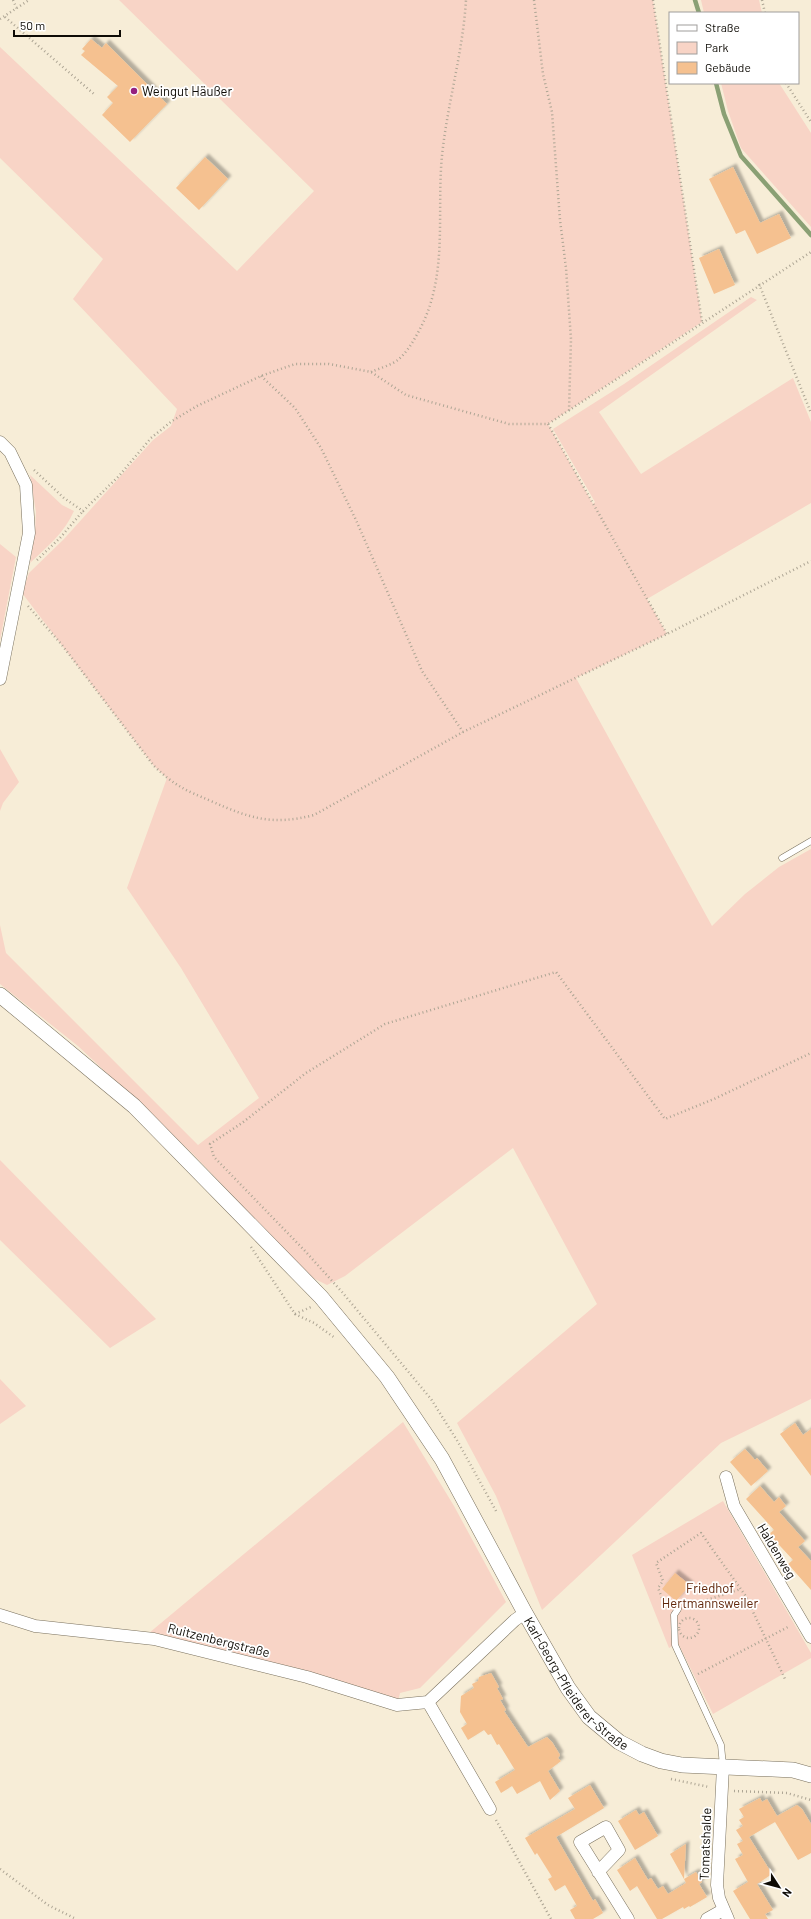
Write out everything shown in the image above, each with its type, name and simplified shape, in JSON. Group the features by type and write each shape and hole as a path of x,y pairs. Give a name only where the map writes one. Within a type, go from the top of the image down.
{"street":[{"path":"0,442 10,452 26,485 29,533 0,679"},
{"path":"0,995 134,1106 321,1296 387,1377 439,1453 525,1613"},
{"name":"Haldenweg","path":"726,1477 734,1506 811,1637"},
{"name":"Karl-Georg-Pfleiderer-Straße","path":"428,1702 515,1620 525,1613 568,1688 589,1717 619,1742 642,1754 661,1761 682,1765 793,1770 811,1775"},
{"name":"Ruitzenbergstraße","path":"0,1615 35,1626 51,1629 154,1639 307,1677 397,1705 428,1702"},
{"path":"428,1702 490,1809"},
{"name":"Tomatshalde","path":"723,1767 717,1885 725,1915"},
{"path":"598,1872 628,1919"},
{"path":"707,1919 725,1915"}],"lane":[{"path":"782,858 811,841"},
{"path":"676,1612 675,1645 721,1745 723,1767"}],"path":[{"path":"13,0 17,9"},
{"path":"0,19 29,0"},
{"path":"371,372 399,359 413,343 425,320 432,298 438,273 442,149 447,116 460,58 465,24 466,0"},
{"path":"534,0 543,74 552,112 560,220 566,268 571,339 569,411"},
{"path":"653,0 702,322"},
{"path":"762,0 765,12"},
{"path":"5,17 94,94"},
{"path":"787,84 811,122"},
{"path":"21,578 60,538 83,511 119,476 151,438 172,421 197,406 261,376 295,364 329,364 371,372 406,395 509,424 548,424 759,284 811,252"},
{"path":"759,284 811,413"},
{"path":"261,376 296,408 321,448 356,520 422,671 463,732"},
{"path":"548,424 667,634"},
{"path":"28,465 64,498 83,511"},
{"path":"17,598 40,618 154,766 167,778 182,789 241,815 269,820 294,820 314,815 463,732 667,634 811,561"},
{"path":"496,1511 458,1442 431,1399 312,1258 214,1157 210,1144 242,1123 306,1073 385,1024 556,972 665,1119 714,1099 811,1053"},
{"path":"249,1245 295,1314 314,1323 338,1340"},
{"path":"676,1612 664,1604 658,1588 664,1581 656,1562 701,1533 741,1590 785,1679"},
{"path":"707,1600 741,1590"},
{"path":"687,1618 696,1621 699,1627 698,1633 693,1638 686,1638 679,1630 680,1624 687,1618"},
{"path":"690,1678 788,1627"},
{"path":"670,1779 721,1790 787,1793 811,1800"},
{"path":"490,1809 551,1919"},
{"path":"0,1869 48,1905 76,1919"}],"green space":[{"path":"119,0 653,0 702,322 548,424 593,504 595,502 553,429 624,384 751,297 757,300 599,412 641,474 793,378 811,422 811,503 647,599 667,634 576,678 712,926 745,894 779,867 811,849 811,1399 721,1443 542,1610 496,1496 457,1423 597,1304 513,1148 345,1276 327,1285 307,1275 193,1154 78,1046 0,984 0,925 6,953 198,1145 259,1098 181,968 127,888 167,778 154,766 22,593 29,573 64,539 153,440 171,426 177,409 73,299 103,259 0,158 0,47 237,271 314,191"},
{"path":"701,0 759,0 762,12 704,12"},
{"path":"721,84 780,84 811,133 811,227 741,148 728,111"},
{"path":"30,475 62,505 74,511 61,532 30,563 35,532 36,512"},
{"path":"0,544 16,557 0,640"},
{"path":"0,749 19,782 3,803 0,811"},
{"path":"0,1160 156,1319 110,1348 0,1240"},
{"path":"0,1379 26,1406 0,1424"},
{"path":"403,1422 454,1506 506,1602 420,1688 400,1693 397,1705 143,1638"},
{"name":"Friedhof Hertmannsweiler","path":"723,1501 811,1653 811,1658 713,1714 678,1643 669,1648 632,1555"}],"building":[{"name":"Weingut Häußer","path":"91,39 102,48 106,43 167,104 130,142 102,115 113,103 107,97 118,86 81,55 85,51 82,49"},
{"path":"205,157 228,179 199,210 176,188"},
{"path":"733,167 760,223 779,214 791,238 757,254 745,230 736,234 709,179"},
{"path":"719,249 735,285 714,294 699,258"},
{"path":"795,1423 803,1435 811,1429 811,1476 780,1434"},
{"path":"745,1449 755,1460 757,1458 768,1471 751,1486 730,1462"},
{"path":"760,1486 774,1502 779,1497 786,1506 779,1512 805,1541 798,1547 811,1561 811,1590 788,1564 793,1560 769,1534 774,1530 746,1499"},
{"path":"675,1573 690,1585 676,1601 662,1589"},
{"path":"491,1673 499,1687 497,1688 503,1699 500,1700 506,1710 504,1711 528,1747 547,1737 560,1755 558,1758 561,1761 548,1771 560,1791 550,1800 540,1781 517,1794 512,1786 501,1793 495,1782 515,1770 499,1744 497,1745 491,1734 488,1735 484,1730 468,1740 461,1728 467,1724 460,1712 461,1696 474,1688 472,1684 478,1681 479,1677"},
{"path":"590,1785 604,1808 556,1837 593,1901 595,1899 603,1913 593,1919 575,1919 570,1910 577,1906 565,1885 555,1891 548,1879 552,1877 537,1853 535,1855 525,1838 575,1809 568,1798"},
{"path":"760,1798 762,1802 767,1799 777,1816 797,1805 802,1809 811,1824 811,1853 798,1860 775,1822 749,1837 772,1874 757,1884 773,1910 765,1914 768,1919 750,1919 733,1891 748,1882 735,1859 743,1855 737,1844 743,1841 736,1830 743,1826 739,1820 744,1817 739,1809"},
{"path":"636,1810 639,1815 644,1812 658,1836 635,1850 618,1821"},
{"path":"686,1844 684,1879 670,1854"},
{"path":"635,1858 648,1880 651,1878 658,1889 663,1886 668,1894 686,1883 684,1879 696,1872 702,1882 699,1884 707,1897 690,1907 689,1906 684,1909 683,1907 662,1919 657,1919 637,1886 630,1891 617,1870"}],"waterway":[{"path":"695,0 699,12"},
{"path":"716,84 724,114 741,156 811,235"}],"place":[{"name":"Weingut Häußer","path":"134,91"}]}
